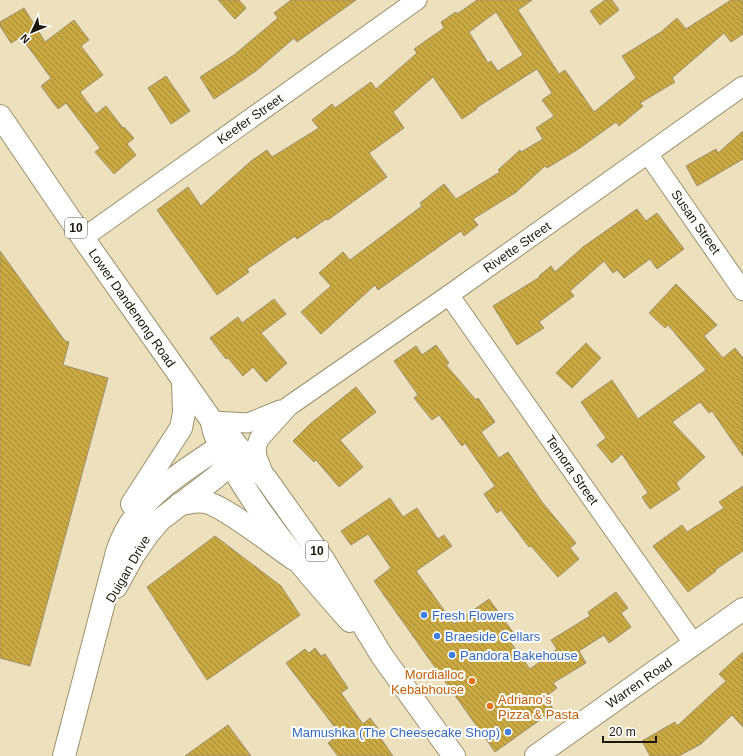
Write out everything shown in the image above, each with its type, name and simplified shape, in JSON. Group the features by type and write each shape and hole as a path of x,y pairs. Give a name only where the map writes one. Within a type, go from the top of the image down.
{"main road":[{"name":"Lower Dandenong Road","path":"0,116 82,238 212,421 231,451 252,499 298,562 382,656"},
{"path":"118,547 126,520 136,496 177,437 181,428 184,413 183,380"},
{"name":"Lower Dandenong Road","path":"231,451 267,480 323,559 382,656 454,756"},
{"name":"Duigan Drive","path":"64,756 102,615 118,547 132,522 153,494 196,462 231,451"},
{"name":"Duigan Drive","path":"102,615 133,556 148,534 160,520 216,477 231,451"},
{"path":"180,504 199,501 207,502 250,528 298,562"},
{"name":"Warren Road","path":"536,756 694,644 742,612"}],"street":[{"name":"Keefer Street","path":"82,238 417,0"},
{"name":"Rivette Street","path":"267,480 257,457 256,448 259,438 289,406 449,295 743,86"},
{"name":"Susan Street","path":"648,154 743,291"},
{"name":"Temora Street","path":"449,295 694,644"},
{"name":"Rivette Street","path":"212,421 248,423 289,406"}],"building":[{"path":"218,0 239,0 246,8 235,19"},
{"path":"291,0 356,0 297,42 294,38 256,71 214,99 200,77 234,55 278,18 274,13"},
{"path":"477,0 532,0 518,10 559,74 565,70 594,112 636,78 622,56 661,32 677,18 686,29 731,0 743,0 743,34 731,42 724,33 672,78 675,82 640,103 643,106 619,126 616,122 577,150 547,168 545,166 514,194 515,193 473,219 478,225 464,236 461,231 378,290 375,285 321,334 301,312 331,286 319,273 343,252 350,260 422,206 420,203 444,184 456,199 500,172 498,170 520,150 521,152 543,139 536,128 554,116 542,100 552,93 537,69 476,108 477,109 462,119 433,77 393,112 404,128 369,153 387,177 328,220 326,219 297,239 295,236 247,269 249,272 217,295 157,210 188,187 201,206 251,161 267,150 272,157 319,128 312,120 332,104 335,108 371,82 376,89 417,53 414,49 444,28 441,22 456,12 457,14","holes":["496,12 523,55 498,71 491,61 488,63 469,32"]},
{"path":"605,0 612,0 619,10 600,25 590,11"},
{"path":"24,8 45,42 74,20 89,40 81,46 103,75 80,92 96,114 106,106 123,128 124,127 134,138 127,144 136,155 114,174 95,152 100,148 66,103 58,109 41,86 51,78 21,37 11,43 0,26 0,22"},
{"path":"166,76 190,111 171,124 148,88"},
{"path":"743,131 743,159 697,186 686,166 716,149 718,153"},
{"path":"637,209 646,221 657,213 684,249 657,269 650,259 624,278 617,270 613,273 604,261 570,291 574,296 539,322 544,328 517,345 493,306 540,277 539,276 551,266 555,272 583,247"},
{"path":"0,251 65,341 69,342 63,365 108,378 30,666 0,658"},
{"path":"676,284 717,325 704,336 723,358 735,348 743,358 743,456 712,411 709,413 700,402 672,422 705,457 676,483 680,489 650,509 642,497 648,493 622,454 612,463 597,445 606,438 581,402 612,380 638,419 706,370 668,325 665,328 649,313"},
{"path":"274,299 286,314 261,333 287,363 266,382 253,367 243,376 228,358 226,359 210,338 238,317 242,323"},
{"path":"586,343 601,358 572,388 556,373"},
{"path":"436,345 449,363 446,365 476,400 478,398 495,422 481,432 499,458 508,452 542,502 576,543 570,548 579,559 558,577 531,546 529,547 501,510 497,513 484,494 495,486 465,443 462,446 439,415 432,420 414,398 418,395 394,361 416,346 422,355"},
{"path":"356,387 376,412 340,440 363,467 339,487 316,460 314,462 293,441 310,424"},
{"path":"743,486 743,551 715,570 716,571 688,592 653,546 682,525 687,532 724,508 719,502"},
{"path":"390,498 403,517 417,508 438,539 444,535 452,546 416,571 454,624 489,599 517,638 511,643 530,669 557,649 551,640 590,616 588,612 616,592 628,608 621,613 631,627 609,643 604,635 579,651 586,663 553,683 557,688 545,697 554,710 495,752 374,581 391,568 368,534 351,545 341,531"},
{"path":"215,536 281,586 300,615 207,680 147,587"},
{"path":"315,648 321,656 325,654 348,688 341,693 363,724 370,718 380,731 377,733 393,756 338,756 328,743 340,734 286,663 305,649 309,653"},
{"path":"743,652 743,727 732,715 701,744 679,756 650,756 642,741 675,722 677,726 726,681 719,674"},
{"path":"228,725 251,756 185,756"}],"place":[{"name":"Fresh Flowers","path":"424,615"},
{"name":"Braeside Cellars","path":"437,636"},
{"name":"Pandora Bakehouse","path":"452,655"},
{"name":"Mordialloc Kebabhouse","path":"472,681"},
{"name":"Adriano's Pizza & Pasta","path":"490,706"},
{"name":"Mamushka (The Cheesecake Shop)","path":"508,732"}]}
